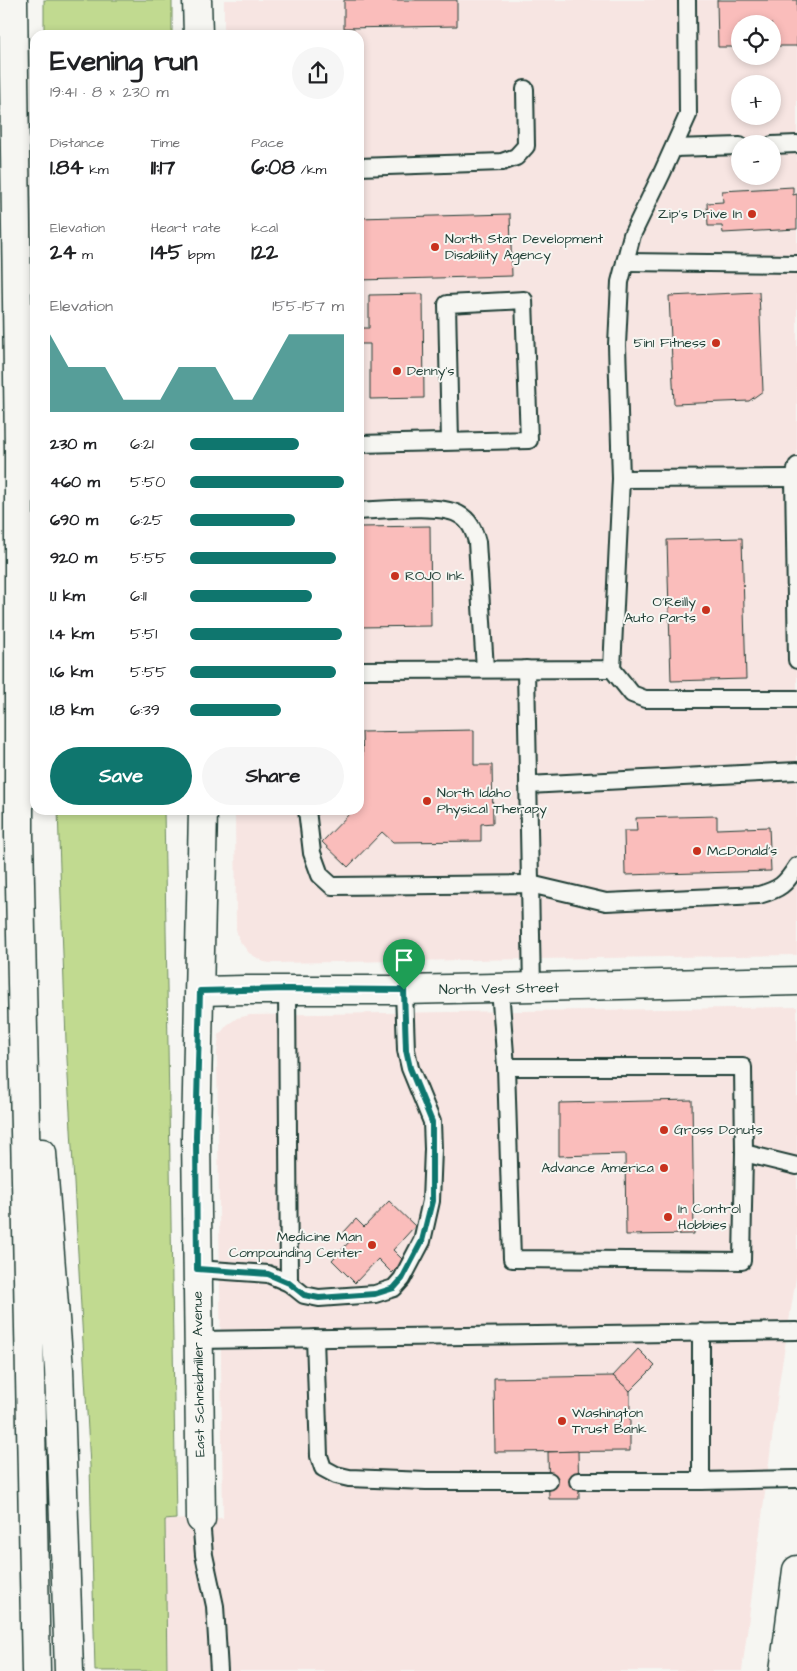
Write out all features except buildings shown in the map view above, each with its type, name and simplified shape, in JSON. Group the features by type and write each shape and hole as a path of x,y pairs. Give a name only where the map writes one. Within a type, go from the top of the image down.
{"main road":[{"path":"13,0 19,450 19,835 36,1671"},
{"path":"197,0 198,30"},
{"name":"East Schneidmiller Avenue","path":"201,1519 196,1137 203,815"},
{"path":"19,835 58,1369 69,1671"},
{"name":"North Vest Street","path":"200,991 500,989 797,982"},
{"path":"784,1671 797,1574"}],"lane":[{"path":"686,0 688,115 632,235 620,282 617,346 621,480 612,669 632,694 644,699 797,699"},
{"path":"364,166 502,162 516,158 526,146 525,89"},
{"path":"781,145 797,144"},
{"path":"674,148 731,146"},
{"path":"625,262 797,264"},
{"path":"364,444 450,442 529,440 524,300 447,304 450,442"},
{"path":"621,480 796,472 797,660"},
{"path":"364,511 430,508 458,514 472,526 478,542 484,669"},
{"path":"526,669 532,988"},
{"path":"364,670 612,669"},
{"path":"528,785 797,771"},
{"path":"308,815 312,853 320,875 332,886 530,884 606,902 759,895 777,890 790,877 797,866"},
{"path":"287,989 289,1283"},
{"path":"500,989 506,1068 512,1259 742,1261 743,1067 506,1068"},
{"path":"197,1269 268,1274 289,1283 304,1295 319,1298 375,1294 394,1288 402,1279 422,1241 432,1201 432,1122 416,1084 406,1050 404,990"},
{"path":"744,1153 797,1166"},
{"path":"198,1340 797,1331"},
{"path":"701,1332 701,1481"},
{"path":"314,1338 319,1456 323,1468 336,1475 349,1478 426,1481 549,1480"},
{"path":"578,1481 797,1479"},
{"path":"201,1519 204,1555 215,1606 219,1671"}],"shaded area":[{"path":"224,0 797,0 797,955 271,963 264,962 249,953 239,940 236,929 235,815 364,815 364,30 224,30"},
{"path":"797,1007 797,1272 780,1377 742,1671 167,1671 165,1520 223,1518 217,1053 219,1035 227,1025 237,1018 250,1015"}],"green space":[{"path":"44,0 172,0 172,30 44,30"},
{"path":"58,815 164,815 176,1519 165,1520 167,1671 95,1671 90,1466 66,1041"}],"place":[{"name":"Zip's Drive In","path":"752,214"},
{"name":"North Star Development Disability Agency","path":"435,247"},
{"name":"5in1 Fitness","path":"716,343"},
{"name":"Denny's","path":"397,371"},
{"name":"ROJO Ink","path":"395,576"},
{"name":"O'Reilly Auto Parts","path":"706,610"},
{"name":"North Idaho Physical Therapy","path":"427,801"},
{"name":"McDonald's","path":"697,851"},
{"name":"Gross Donuts","path":"664,1130"},
{"name":"Advance America","path":"664,1168"},
{"name":"In Control Hobbies","path":"668,1217"},
{"name":"Medicine Man Compounding Center","path":"372,1245"},
{"name":"Washington Trust Bank","path":"562,1421"}],"route":[{"path":"287,989 404,990 406,1050 410,1068 432,1122 432,1201 422,1241 402,1279 394,1288 375,1294 319,1298 304,1295 289,1283 268,1274 197,1269 196,1137 200,991 287,989"}]}
